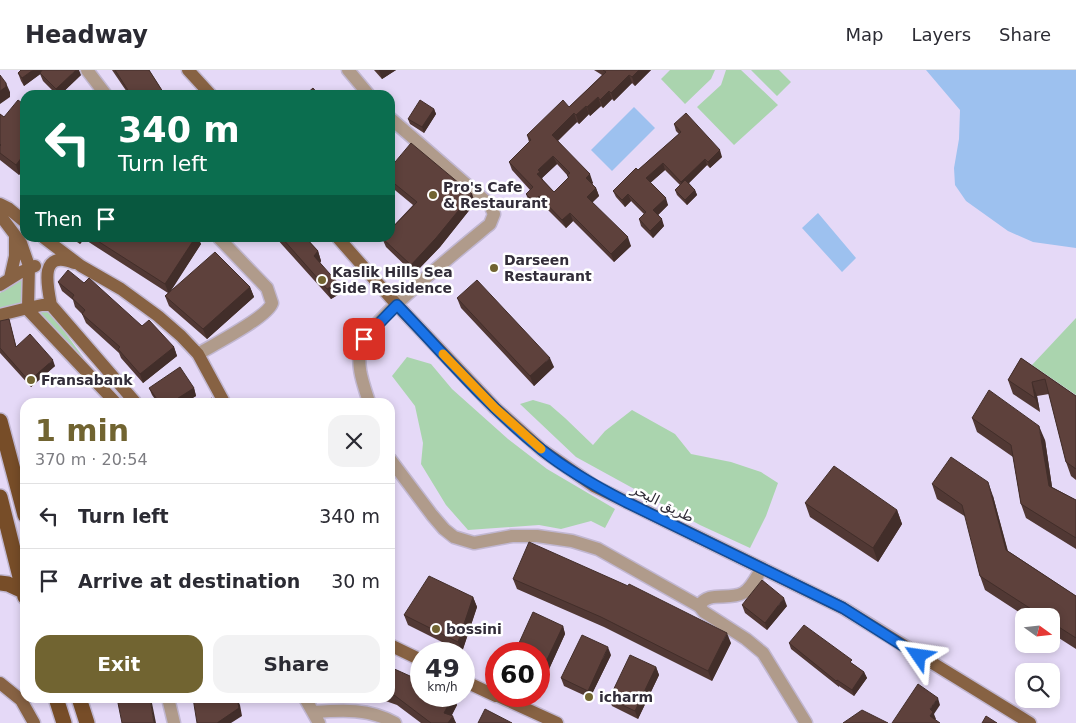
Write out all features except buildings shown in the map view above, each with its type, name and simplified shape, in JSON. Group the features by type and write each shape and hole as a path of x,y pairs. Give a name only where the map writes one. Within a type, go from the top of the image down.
{"highway":[{"path":"0,421 20,496"},
{"path":"0,497 20,578"},
{"path":"0,583 8,584 20,592"},
{"path":"58,703 64,723"},
{"path":"81,703 87,723"}],"main road":[{"path":"188,70 206,90"},
{"path":"0,204 20,218"},
{"path":"0,215 20,241"},
{"path":"5,281 15,256 15,233"},
{"path":"20,242 30,268 29,312 111,398"},
{"path":"49,242 81,266 121,289 158,316 198,354 222,398"},
{"name":"طريق البحر","path":"342,242 397,305 495,408 542,450 603,490 843,608 1030,723"},
{"path":"5,281 30,268 52,262 64,260 81,266"},
{"path":"52,262 48,266 46,281 51,305 132,398"},
{"path":"0,315 35,306 51,305"},
{"path":"395,647 410,655"},
{"path":"0,683 20,699"},
{"path":"23,703 34,723"},
{"path":"521,707 556,723"}],"street":[{"path":"87,70 102,90"},
{"path":"348,70 365,90"},
{"path":"368,398 360,375 359,361 362,344 369,332 490,224 494,214 490,205 395,122"},
{"path":"198,354 259,318 270,310 272,303 267,288 223,242"},
{"path":"395,466 435,519 454,537 474,543 512,536 531,536 572,541 598,549 699,606 704,612 746,639 762,653 806,723"},
{"path":"699,606 710,597 732,597 742,594 747,590 762,568"},
{"path":"169,703 174,723"},
{"path":"309,703 316,717 366,711 380,715 395,723"}],"green space":[{"path":"670,70 715,70 711,79 685,104 661,79"},
{"path":"726,70 741,70 778,105 734,145 697,107 721,85"},
{"path":"751,70 779,70 791,82 777,96"},
{"path":"24,275 24,302 0,309 0,293"},
{"path":"48,309 83,357 78,359 39,315 40,311"},
{"path":"1076,318 1076,395 1032,365"},
{"path":"407,357 431,364 452,389 508,439 547,469 615,509 605,528 591,521 561,529 539,525 468,530 446,505 421,464 423,443 415,406 392,376"},
{"path":"533,400 550,405 593,445 605,431 632,410 675,434 691,454 731,462 761,472 778,483 766,516 750,548 700,525 576,457 520,404"}],"water":[{"path":"926,70 1076,70 1076,248 1033,242 1008,231 966,201 955,185 954,168 959,139 960,110"},
{"path":"634,107 655,128 612,171 591,150"},
{"path":"818,213 856,258 842,272 802,228"}],"slow traffic":[{"path":"443,354 495,408 541,449"}],"place":[{"name":"Pro's Cafe & Restaurant","path":"433,195"},
{"name":"Darseen Restaurant","path":"494,268"},
{"name":"Kaslik Hills Sea Side Residence","path":"322,280"},
{"name":"Fransabank","path":"31,380"},
{"name":"bossini","path":"436,629"},
{"name":"icharm","path":"589,697"}],"route":[{"path":"364,339 397,305 518,430 542,450 594,486 843,608 919,656"}]}
